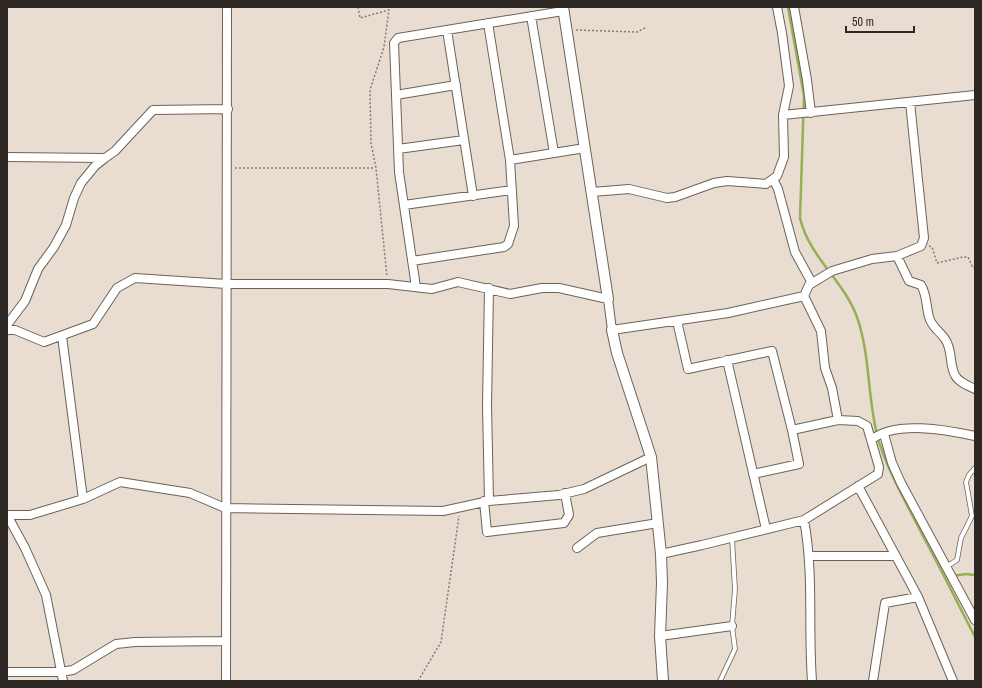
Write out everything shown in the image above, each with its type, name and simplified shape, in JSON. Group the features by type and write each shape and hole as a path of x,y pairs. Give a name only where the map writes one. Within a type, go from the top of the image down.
{"street":[{"path":"226,681 225,508 228,109 227,7"},
{"path":"592,192 629,189 667,198 675,198 714,183 727,182 766,184 777,176 784,158 789,86 777,7"},
{"path":"794,7 807,80 809,113"},
{"path":"416,287 404,206 398,150 394,43 398,38 531,16 563,9 612,330 617,353 651,457 661,554 662,583 660,636 663,681"},
{"path":"531,16 554,153"},
{"path":"412,261 504,247 508,244 514,226 510,160 488,23"},
{"path":"447,30 473,196"},
{"path":"396,95 456,85"},
{"path":"787,114 809,113 975,95"},
{"path":"804,296 809,285 829,273 872,259 897,256 921,246 924,238 910,102"},
{"path":"7,325 25,301 38,269 54,247 66,225 74,198 81,183 95,166 116,151 152,110 228,109"},
{"path":"398,150 464,140"},
{"path":"510,160 585,148"},
{"path":"7,157 105,158"},
{"path":"773,179 778,189 795,252 812,283"},
{"path":"404,206 512,190"},
{"path":"897,256 909,281 921,285 925,292 929,317 933,327 946,340 954,375 961,382 975,389"},
{"path":"7,330 15,330 44,342 93,324 117,288 135,278 226,284 388,284 432,289 458,282 510,294 542,288 559,288 608,299"},
{"path":"489,288 486,501 487,532 564,523 569,515 565,494"},
{"path":"612,330 728,313 804,296"},
{"path":"804,296 821,331 825,368 832,388 838,420"},
{"path":"677,321 688,369 772,350 799,464 753,474"},
{"path":"62,336 83,499"},
{"path":"727,360 766,529"},
{"path":"792,430 838,420 858,421 865,423 868,426 877,436 892,463 901,483 975,620"},
{"path":"877,436 904,428 927,428 975,436"},
{"path":"661,554 804,520 878,474 877,436"},
{"path":"63,681 46,595 26,548 7,515 30,515 83,499 120,482 190,493 225,508 443,511 486,501 565,494 584,489 651,457"},
{"path":"858,486 894,556 918,598 953,681"},
{"path":"804,520 809,556 810,656 812,681"},
{"path":"578,548 597,533 658,523"},
{"path":"809,556 894,556"},
{"path":"873,681 885,603 918,598"},
{"path":"660,636 732,626"},
{"path":"7,672 60,672 73,670 116,644 135,642 225,641"}],"lane":[{"path":"946,567 957,560 961,538 972,516 966,482 969,475 975,468"},
{"path":"720,681 735,649 732,626 735,589 732,538"}],"path":[{"path":"358,7 360,18 389,10 384,47 370,90 370,143 376,168 388,284"},
{"path":"566,30 637,32 646,28"},
{"path":"227,168 376,168"},
{"path":"922,242 932,247 937,263 968,257 973,268 975,267"},
{"path":"418,681 441,642 460,506"}],"waterway":[{"path":"788,7 804,96 800,218 804,232 811,245 844,292 857,317 865,348 875,427 883,455 975,637"},
{"path":"945,577 966,574 975,575"}]}
